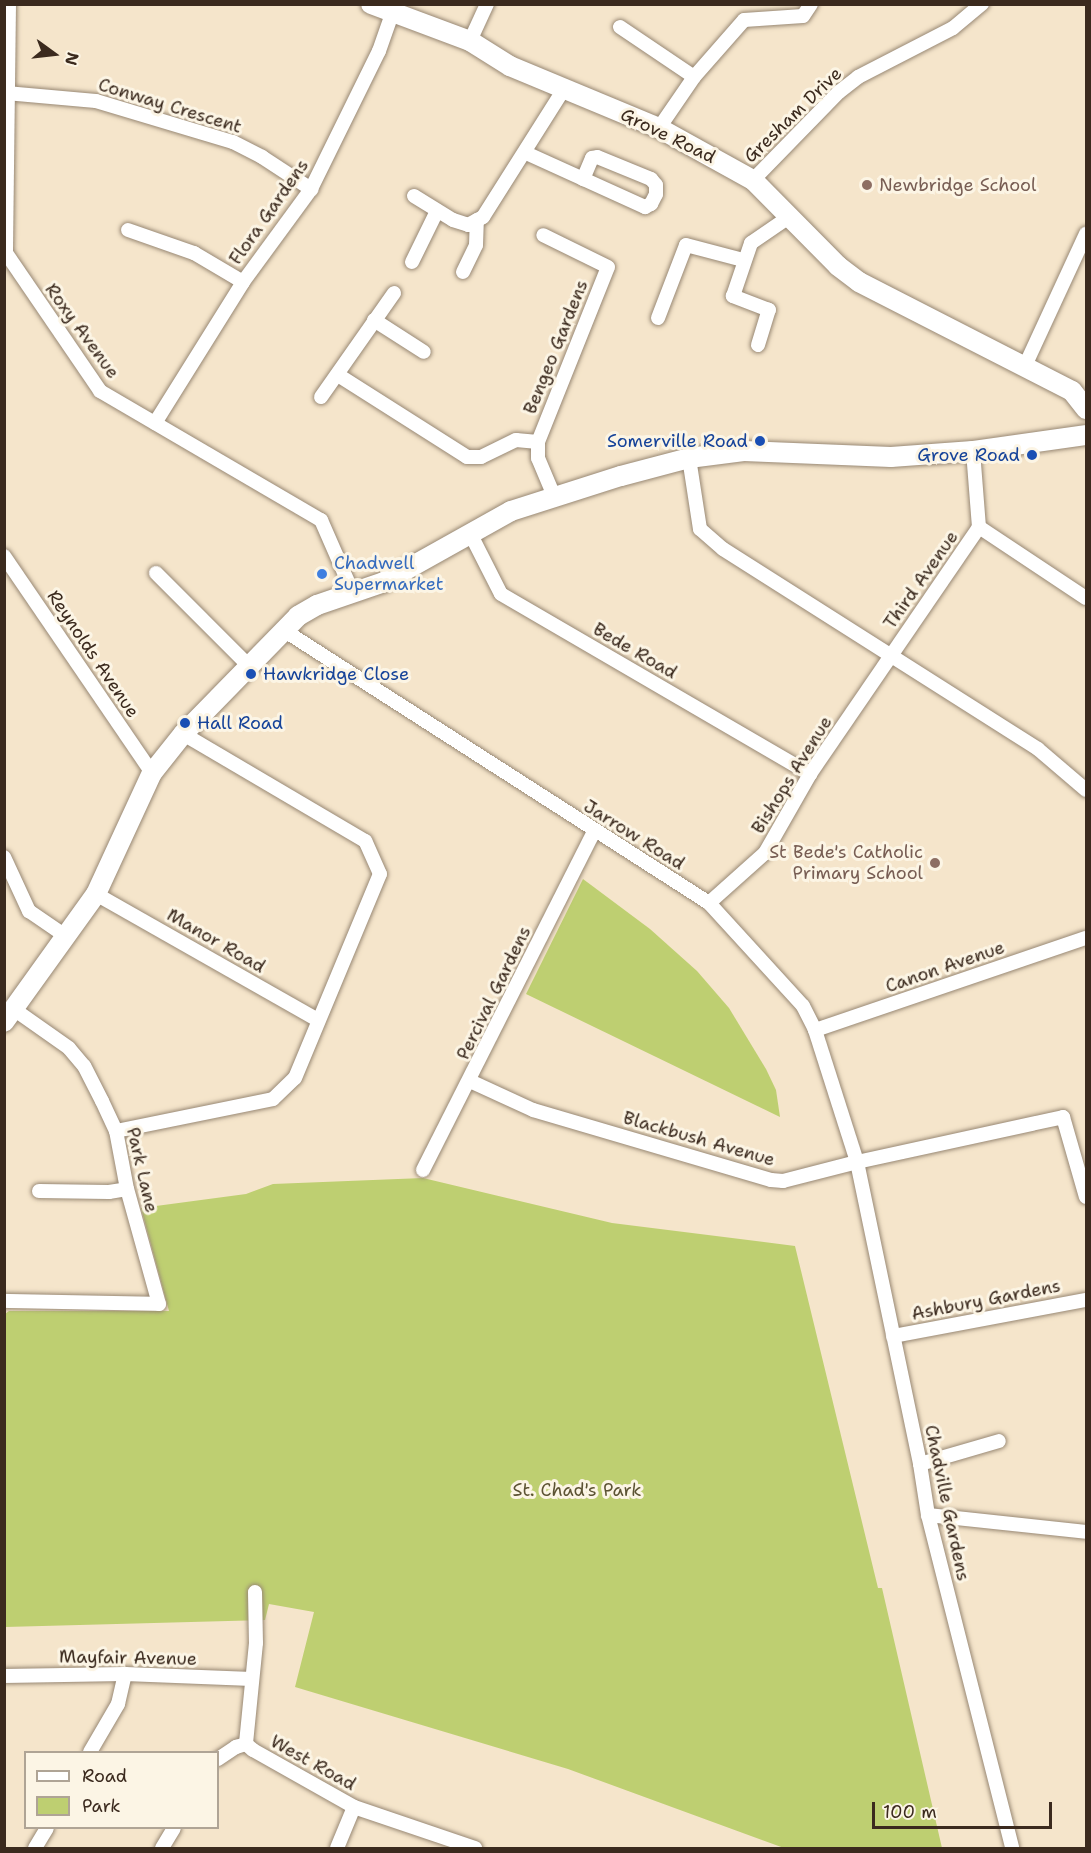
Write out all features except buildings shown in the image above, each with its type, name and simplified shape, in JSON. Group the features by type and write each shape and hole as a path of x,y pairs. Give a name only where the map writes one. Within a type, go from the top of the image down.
{"street":[{"name":"Roxy Avenue","path":"9,4 6,93 6,253 100,391 321,520 352,591"},
{"name":"Grove Road","path":"371,4 470,41 510,66 659,128 753,180 838,266 859,282 1072,391 1086,409"},
{"path":"470,41 487,4"},
{"path":"659,128 694,77 744,20 803,16 811,4"},
{"name":"Gresham Drive","path":"753,180 839,92 858,77 954,28 982,4"},
{"name":"Flora Gardens","path":"155,423 243,282 311,189 379,51 393,11"},
{"path":"620,27 694,77"},
{"path":"414,196 437,211 468,225 483,217 526,153 564,89"},
{"name":"Conway Crescent","path":"6,93 96,101 233,142 262,157 311,189"},
{"path":"526,153 583,179 645,207 651,204 656,194 656,185 651,179 597,157 592,158 583,179"},
{"path":"412,262 437,211"},
{"path":"758,345 769,310 733,296 743,260 752,243 789,217"},
{"path":"464,272 476,245 477,220"},
{"path":"128,230 194,253 243,282"},
{"name":"Bengeo Gardens","path":"538,442 608,267 543,234"},
{"path":"1024,368 1086,234"},
{"path":"658,318 686,245 743,260"},
{"path":"321,397 394,293"},
{"path":"374,320 424,352"},
{"path":"338,375 467,457 481,457 516,440 538,442 538,458 554,496"},
{"path":"10,1016 96,894 152,773 183,734 298,616 352,591 384,582 407,571 511,511 554,496 689,458 744,451 891,457 973,451 1086,435"},
{"path":"973,451 979,527 1086,598"},
{"path":"689,458 700,529 723,549 892,654 1038,749 1086,790"},
{"name":"Third Avenue","path":"892,654 979,527"},
{"name":"Bede Road","path":"470,533 501,594 810,774"},
{"name":"Reynolds Avenue","path":"4,556 152,773"},
{"path":"156,573 250,667"},
{"name":"Jarrow Road","path":"285,631 709,903 803,1006 815,1030 857,1162"},
{"name":"Bishops Avenue","path":"709,903 765,853 810,774 892,654"},
{"path":"116,1131 273,1099 294,1078 380,874 364,841 183,734"},
{"name":"Percival Gardens","path":"423,1170 470,1081 594,831"},
{"path":"4,857 29,911 67,937"},
{"name":"Manor Road","path":"96,894 318,1020"},
{"name":"Canon Avenue","path":"815,1030 1086,938"},
{"name":"Park Lane","path":"4,1301 159,1304 127,1189 116,1131 84,1066 69,1048 10,1016"},
{"name":"Blackbush Avenue","path":"470,1081 533,1110 771,1180 783,1181 857,1162 1064,1118 1086,1197"},
{"name":"Chadville Gardens","path":"857,1162 920,1464 928,1515 1012,1848"},
{"path":"39,1191 109,1192 127,1189"},
{"name":"Ashbury Gardens","path":"893,1336 1086,1300"},
{"path":"920,1464 999,1441"},
{"path":"928,1515 1086,1532"},
{"name":"West Road","path":"255,1592 256,1643 246,1744 354,1807 475,1848"},
{"path":"91,1751 118,1704 125,1674"},
{"name":"Mayfair Avenue","path":"4,1676 125,1674 252,1679"},
{"path":"219,1758 229,1750 246,1744"},
{"path":"337,1848 354,1807"},
{"path":"35,1848 46,1829"},
{"path":"162,1848 173,1829"}],"green space":[{"path":"583,879 650,929 697,971 729,1008 776,1090 780,1117 526,994"},
{"name":"St. Chad's Park","path":"423,1178 612,1223 795,1246 878,1588 882,1588 942,1848 784,1848 568,1769 295,1687 314,1612 269,1604 265,1620 5,1627 5,1314 9,1311 169,1311 141,1208 246,1194 273,1184"}],"place":[{"name":"Newbridge School","path":"867,185"},
{"name":"Somerville Road","path":"760,441"},
{"name":"Grove Road","path":"1032,455"},
{"name":"Chadwell Supermarket","path":"322,574"},
{"name":"Hawkridge Close","path":"251,674"},
{"name":"Hall Road","path":"185,723"},
{"name":"St Bede's Catholic Primary School","path":"935,863"}]}
